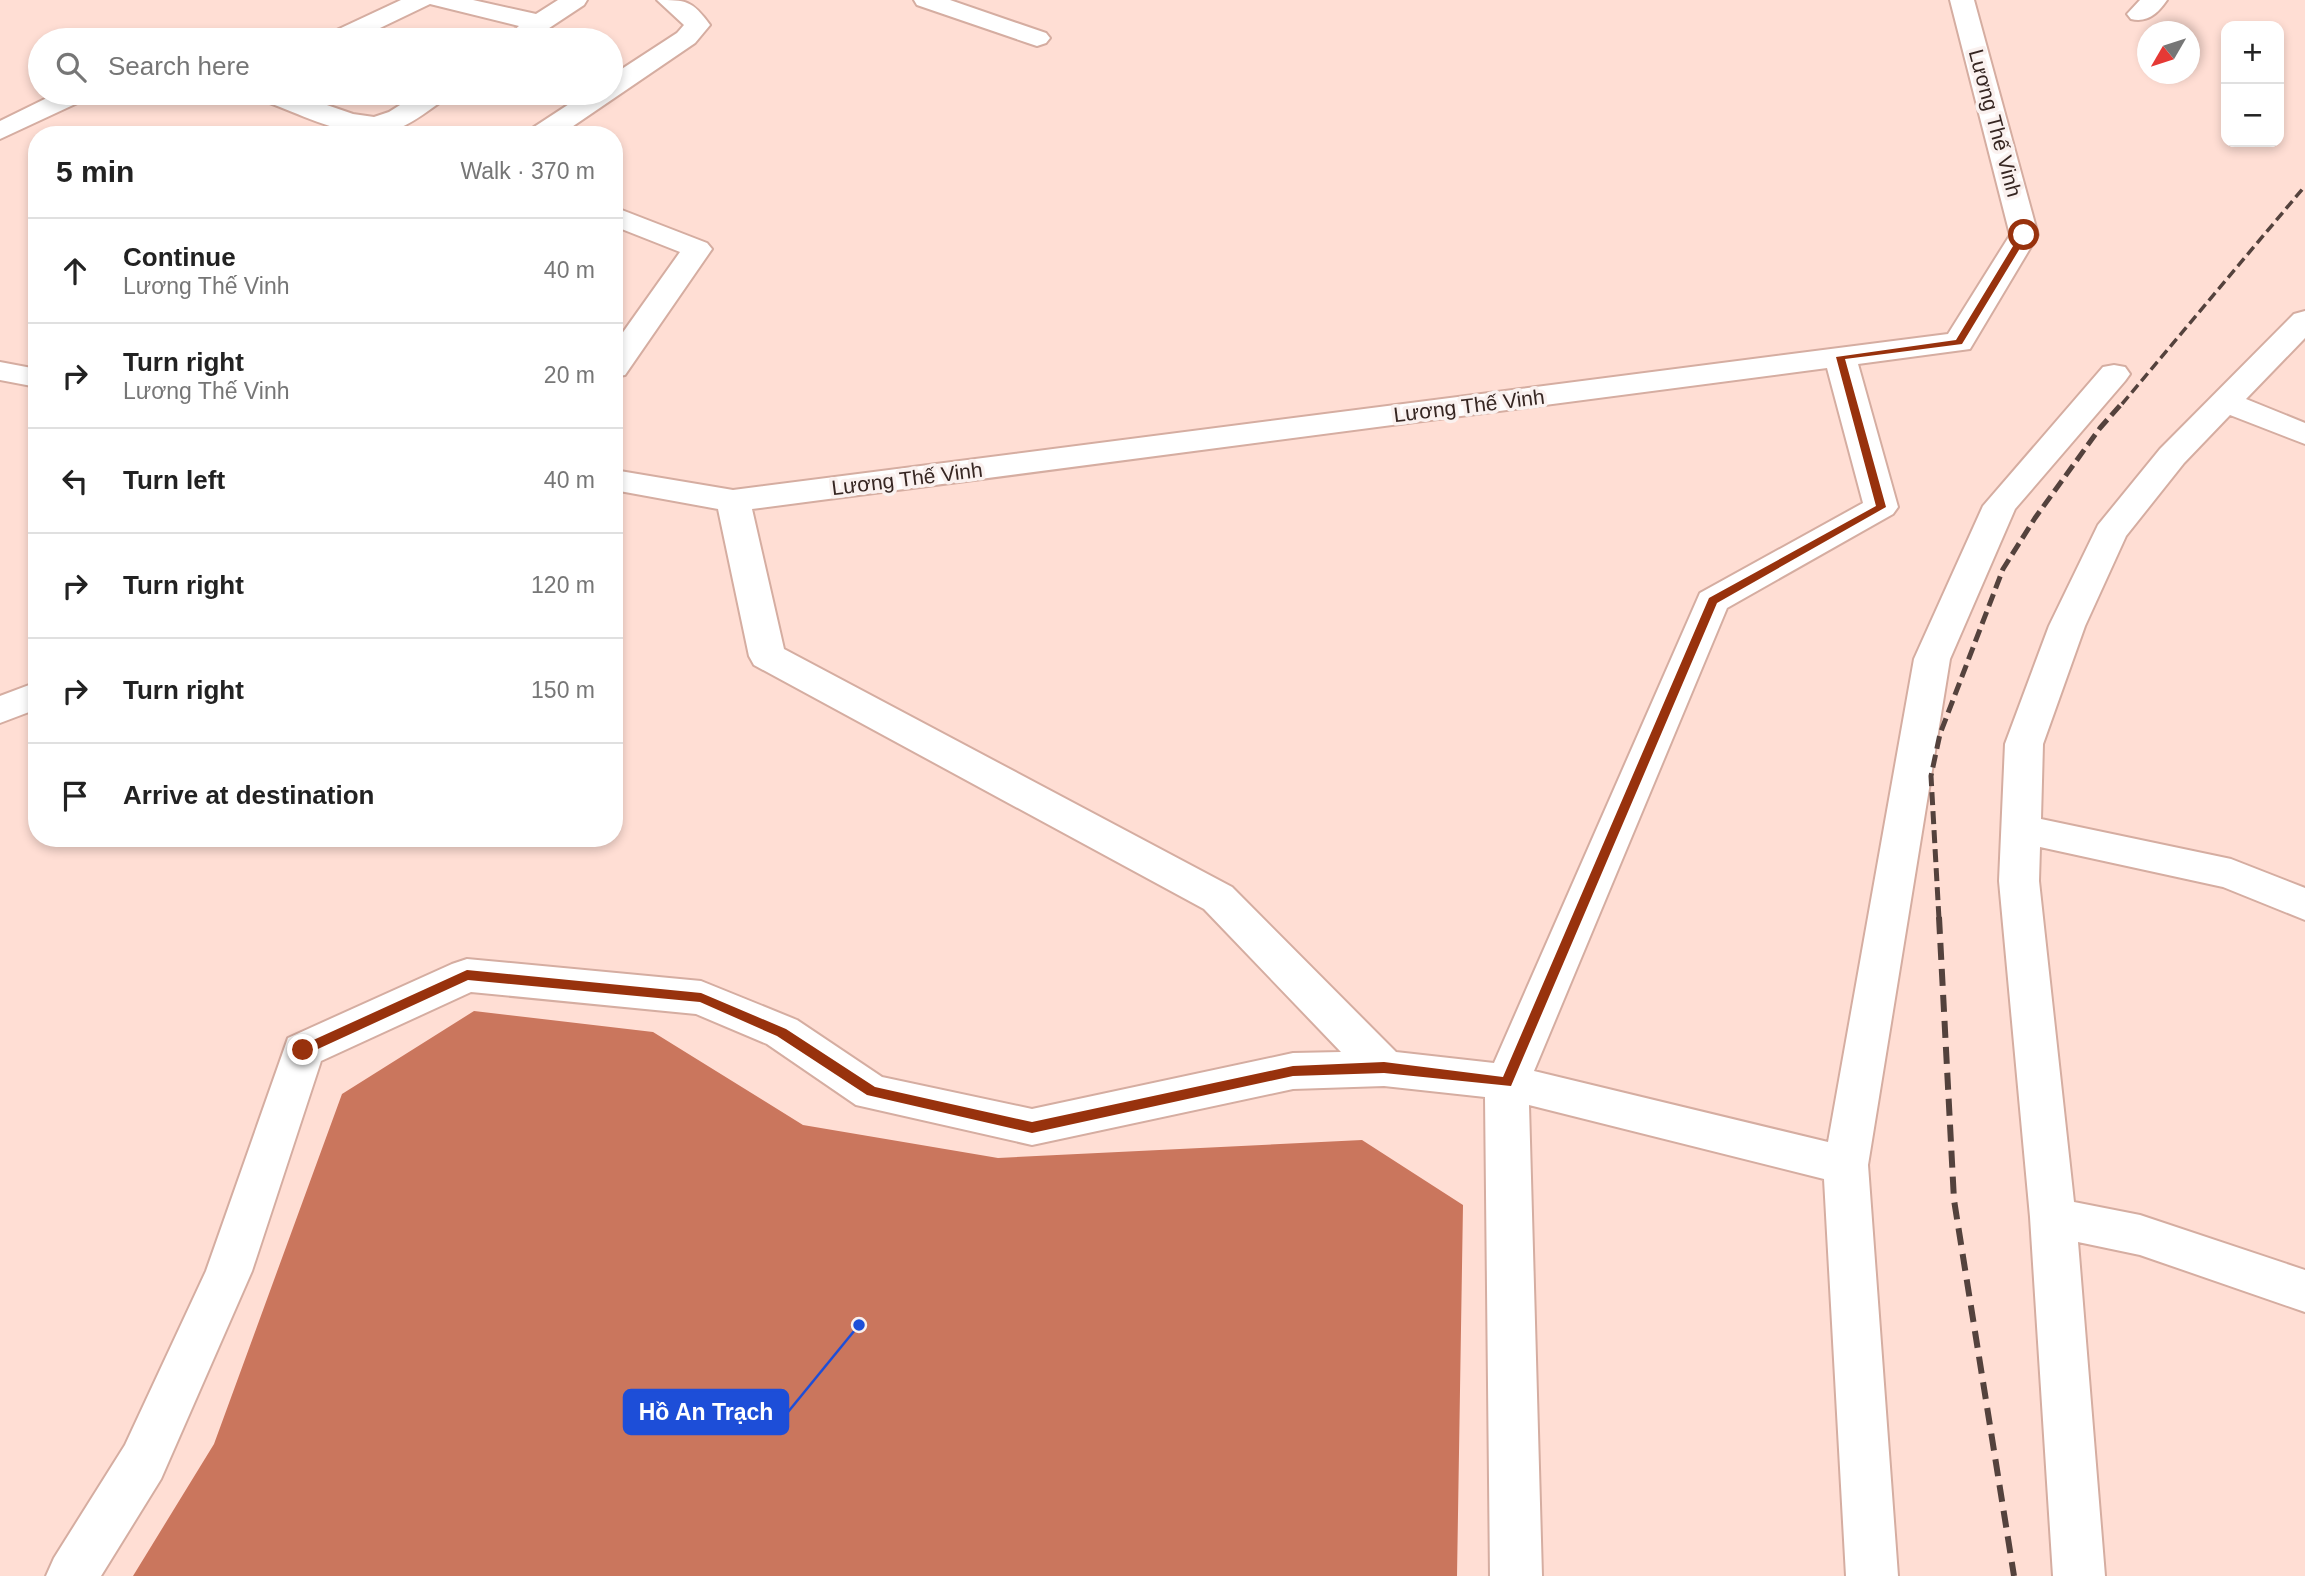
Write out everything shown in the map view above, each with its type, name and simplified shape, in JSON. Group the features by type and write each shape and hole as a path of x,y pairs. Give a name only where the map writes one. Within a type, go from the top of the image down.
{"street":[{"path":"361,28 421,0"},
{"path":"440,0 540,23"},
{"path":"533,28 576,0"},
{"path":"623,81 686,38 697,25 687,12 669,0"},
{"path":"926,0 1037,37"},
{"name":"Lương Thế Vinh","path":"623,482 733,501 1959,342 2024,235 1962,0"},
{"path":"0,131 53,105"},
{"path":"303,105 367,126 384,125 418,105"},
{"path":"554,126 586,105"},
{"path":"623,220 697,249 623,356"},
{"path":"2079,1576 2053,1217 2020,881 2024,744 2067,626 2110,533 2172,456 2305,320"},
{"path":"1516,1576 1507,1082 1713,601 1881,507 1840,357"},
{"path":"0,371 28,376"},
{"path":"1872,1576 1846,1166 1932,659 2000,506 2114,374"},
{"path":"2225,402 2305,434"},
{"path":"733,501 767,656 1218,898 1384,1068"},
{"path":"0,709 28,698"},
{"path":"2021,830 2231,874 2305,905"},
{"path":"72,1576 143,1462 224,1284 303,1050 467,975 701,998 782,1032 871,1092 1032,1127 1293,1071 1384,1068 1507,1082 1846,1166"},
{"path":"2053,1217 2140,1235 2305,1291"}],"shaded area":[{"path":"474,1011 653,1032 803,1125 998,1158 1362,1140 1463,1205 1457,1576 133,1576 214,1444 342,1094"}],"railway":[{"path":"2122,404 2305,186"},
{"path":"1939,919 1931,776 1940,734 2003,569 2035,518 2100,428 2123,402"},
{"path":"1939,917 1954,1200 2014,1576"}],"place":[{"name":"Hồ An Trạch","path":"859,1325"}],"route":[{"path":"303,1050 467,975 701,998 782,1032 871,1092 1032,1127 1293,1071 1384,1068 1507,1082 1713,601 1881,507 1840,357 1959,342 2024,235"}]}
